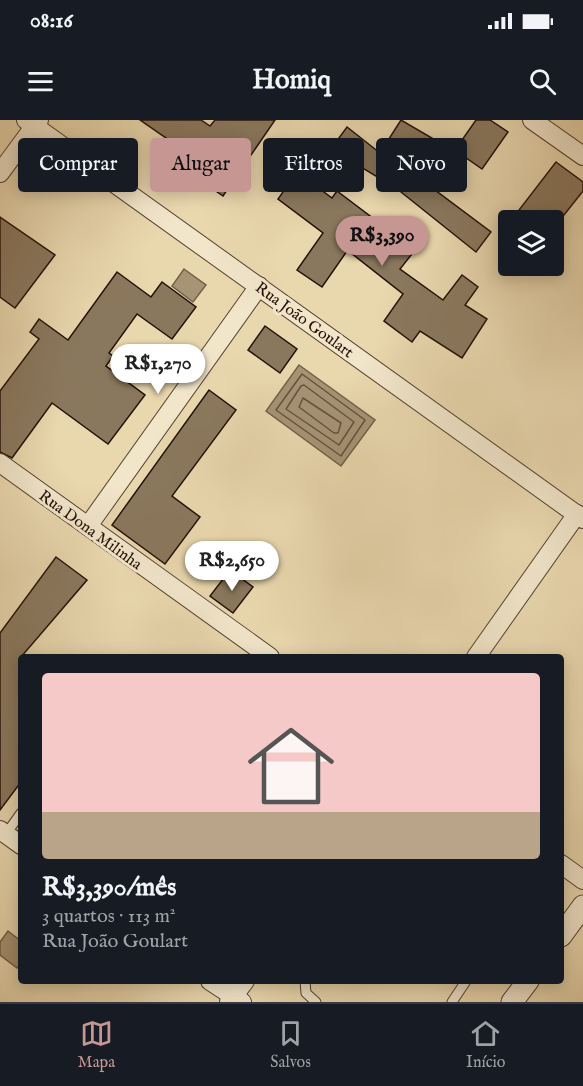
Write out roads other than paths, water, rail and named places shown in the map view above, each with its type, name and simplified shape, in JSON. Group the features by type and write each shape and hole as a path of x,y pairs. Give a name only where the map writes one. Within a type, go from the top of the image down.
{"street":[{"path":"532,120 583,156"},
{"path":"0,173 33,122"},
{"name":"Rua João Goulart","path":"33,122 580,517"},
{"path":"88,526 259,286"},
{"name":"Rua Dona Milinha","path":"0,463 266,654"},
{"path":"478,654 580,517"},
{"path":"3,832 18,843"},
{"path":"564,866 583,880"},
{"path":"564,932 583,906"},
{"path":"214,984 235,1000 243,984"},
{"path":"512,1002 526,984"}],"lane":[{"path":"3,832 18,816"},
{"path":"305,984 306,993 316,1002"},
{"path":"452,1002 464,984"}],"water":[{"path":"184,269 206,285 193,302 172,286"},
{"path":"299,365 375,420 341,466 266,411"},
{"path":"8,931 18,939 17,968 0,955 0,942"}]}
